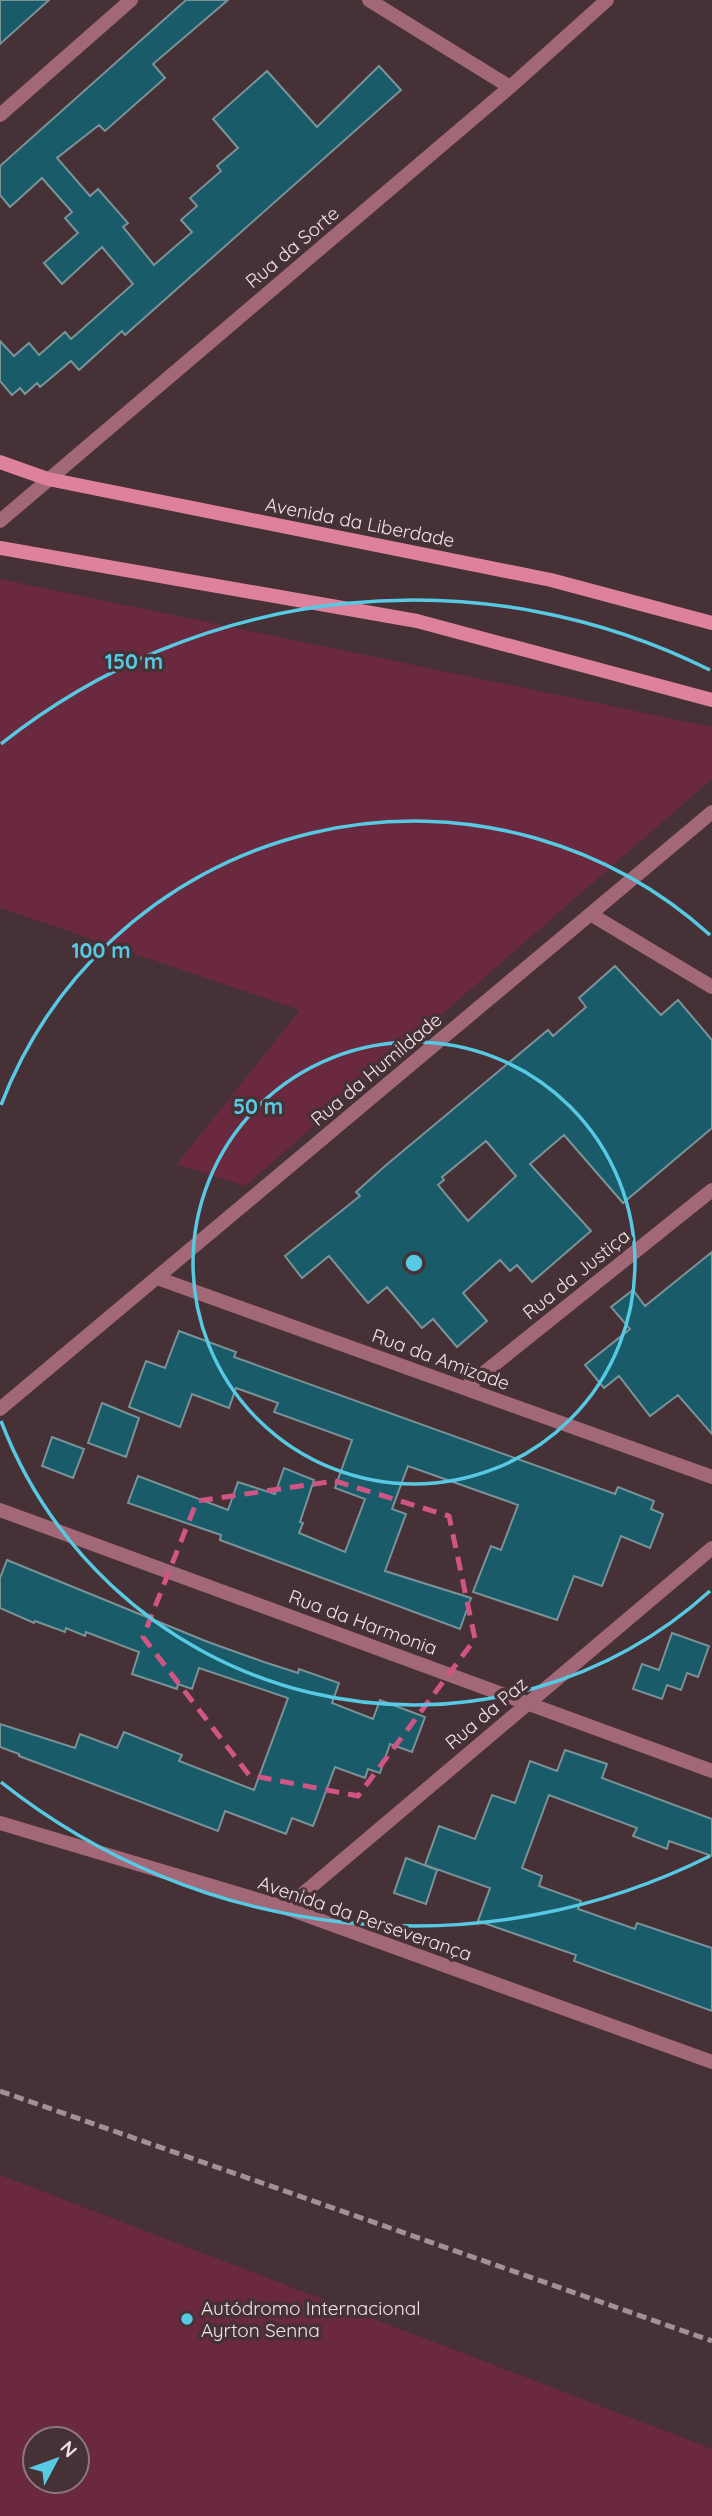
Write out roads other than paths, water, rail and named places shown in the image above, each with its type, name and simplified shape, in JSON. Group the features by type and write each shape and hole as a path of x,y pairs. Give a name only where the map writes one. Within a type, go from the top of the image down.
{"street":[{"path":"0,115 131,0"},
{"path":"369,0 510,88"},
{"name":"Rua da Sorte","path":"0,521 510,88 607,0"},
{"name":"Avenida da Liberdade","path":"0,462 48,479 551,580 712,623"},
{"path":"0,548 416,621 712,700"},
{"name":"Rua da Humildade","path":"0,1409 712,812"},
{"path":"592,915 712,987"},
{"name":"Rua da Justiça","path":"465,1388 712,1190"},
{"name":"Rua da Amizade","path":"157,1278 712,1477"},
{"name":"Rua da Harmonia","path":"0,1510 712,1771"},
{"name":"Rua da Paz","path":"286,1908 712,1548"},
{"name":"Avenida da Perseverança","path":"0,1823 286,1908 712,2062"}],"railway":[{"path":"0,2091 712,2341"}],"place":[{"name":"Autódromo Internacional Ayrton Senna","path":"187,2319"}]}
